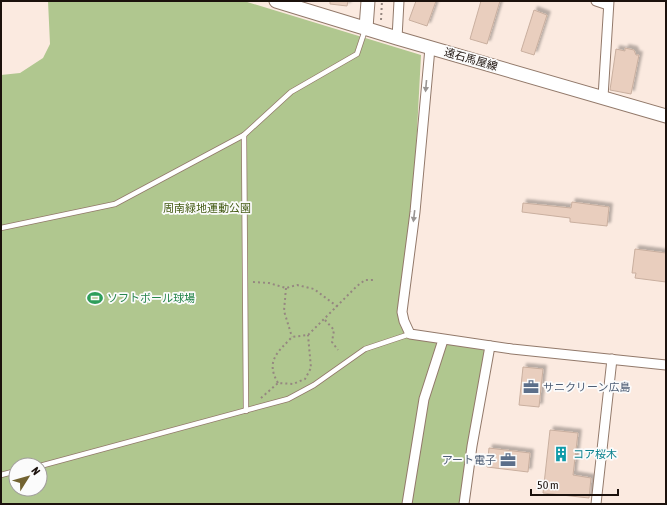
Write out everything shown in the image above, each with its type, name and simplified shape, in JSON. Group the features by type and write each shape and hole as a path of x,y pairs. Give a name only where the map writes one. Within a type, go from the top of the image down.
{"street":[{"name":"遠石馬屋線","path":"276,1 430,48 666,116"},
{"path":"366,28 368,1"},
{"path":"397,38 399,1"},
{"path":"596,1 609,3 603,97"},
{"path":"430,48 415,212 402,312 410,334 490,346 666,365"},
{"path":"407,504 424,399 443,340"},
{"path":"464,504 472,446 490,346"},
{"path":"596,504 612,359"}],"lane":[{"path":"1,228 115,204 244,134 291,92 358,54 366,28"},
{"path":"244,134 246,411"},
{"path":"48,464 288,399 314,385 365,349 410,334"}],"path":[{"path":"381,20 382,1"},
{"path":"308,335 311,368 306,379 293,384 278,383 274,377 272,366 274,356 292,337 308,335 338,307 357,286 365,280 374,280"},
{"path":"245,282 269,283 286,288 298,285 314,289 338,307"},
{"path":"286,288 284,311 292,337"},
{"path":"325,320 334,330 332,342 338,350"}],"green space":[{"name":"周南緑地運動公園","path":"48,1 244,1 421,55 412,226 401,316 409,331 489,345 466,504 1,504 1,75 20,73 43,58 50,44"}],"building":[{"path":"330,1 348,1 347,6 330,4"},
{"path":"416,1 436,1 427,26 409,20"},
{"path":"481,1 500,1 487,44 470,39"},
{"path":"534,10 547,15 534,55 521,51"},
{"path":"625,48 634,50 636,55 639,55 631,94 610,90 616,49 625,51"},
{"path":"572,202 609,207 607,226 570,222 570,218 522,212 523,203 571,208"},
{"path":"635,249 666,253 666,282 635,278 636,273 632,273"},
{"name":"サニクリーン広島","path":"523,367 543,369 539,407 519,405"},
{"name":"コア桜木","path":"550,430 578,433 573,475 591,478 589,498 543,493"},
{"name":"アート電子","path":"489,448 530,453 528,472 487,467"}],"place":[{"name":"ソフトボール球場","path":"95,298"},
{"name":"サニクリーン広島","path":"531,387"},
{"name":"コア桜木","path":"561,454"},
{"name":"アート電子","path":"508,460"}]}
